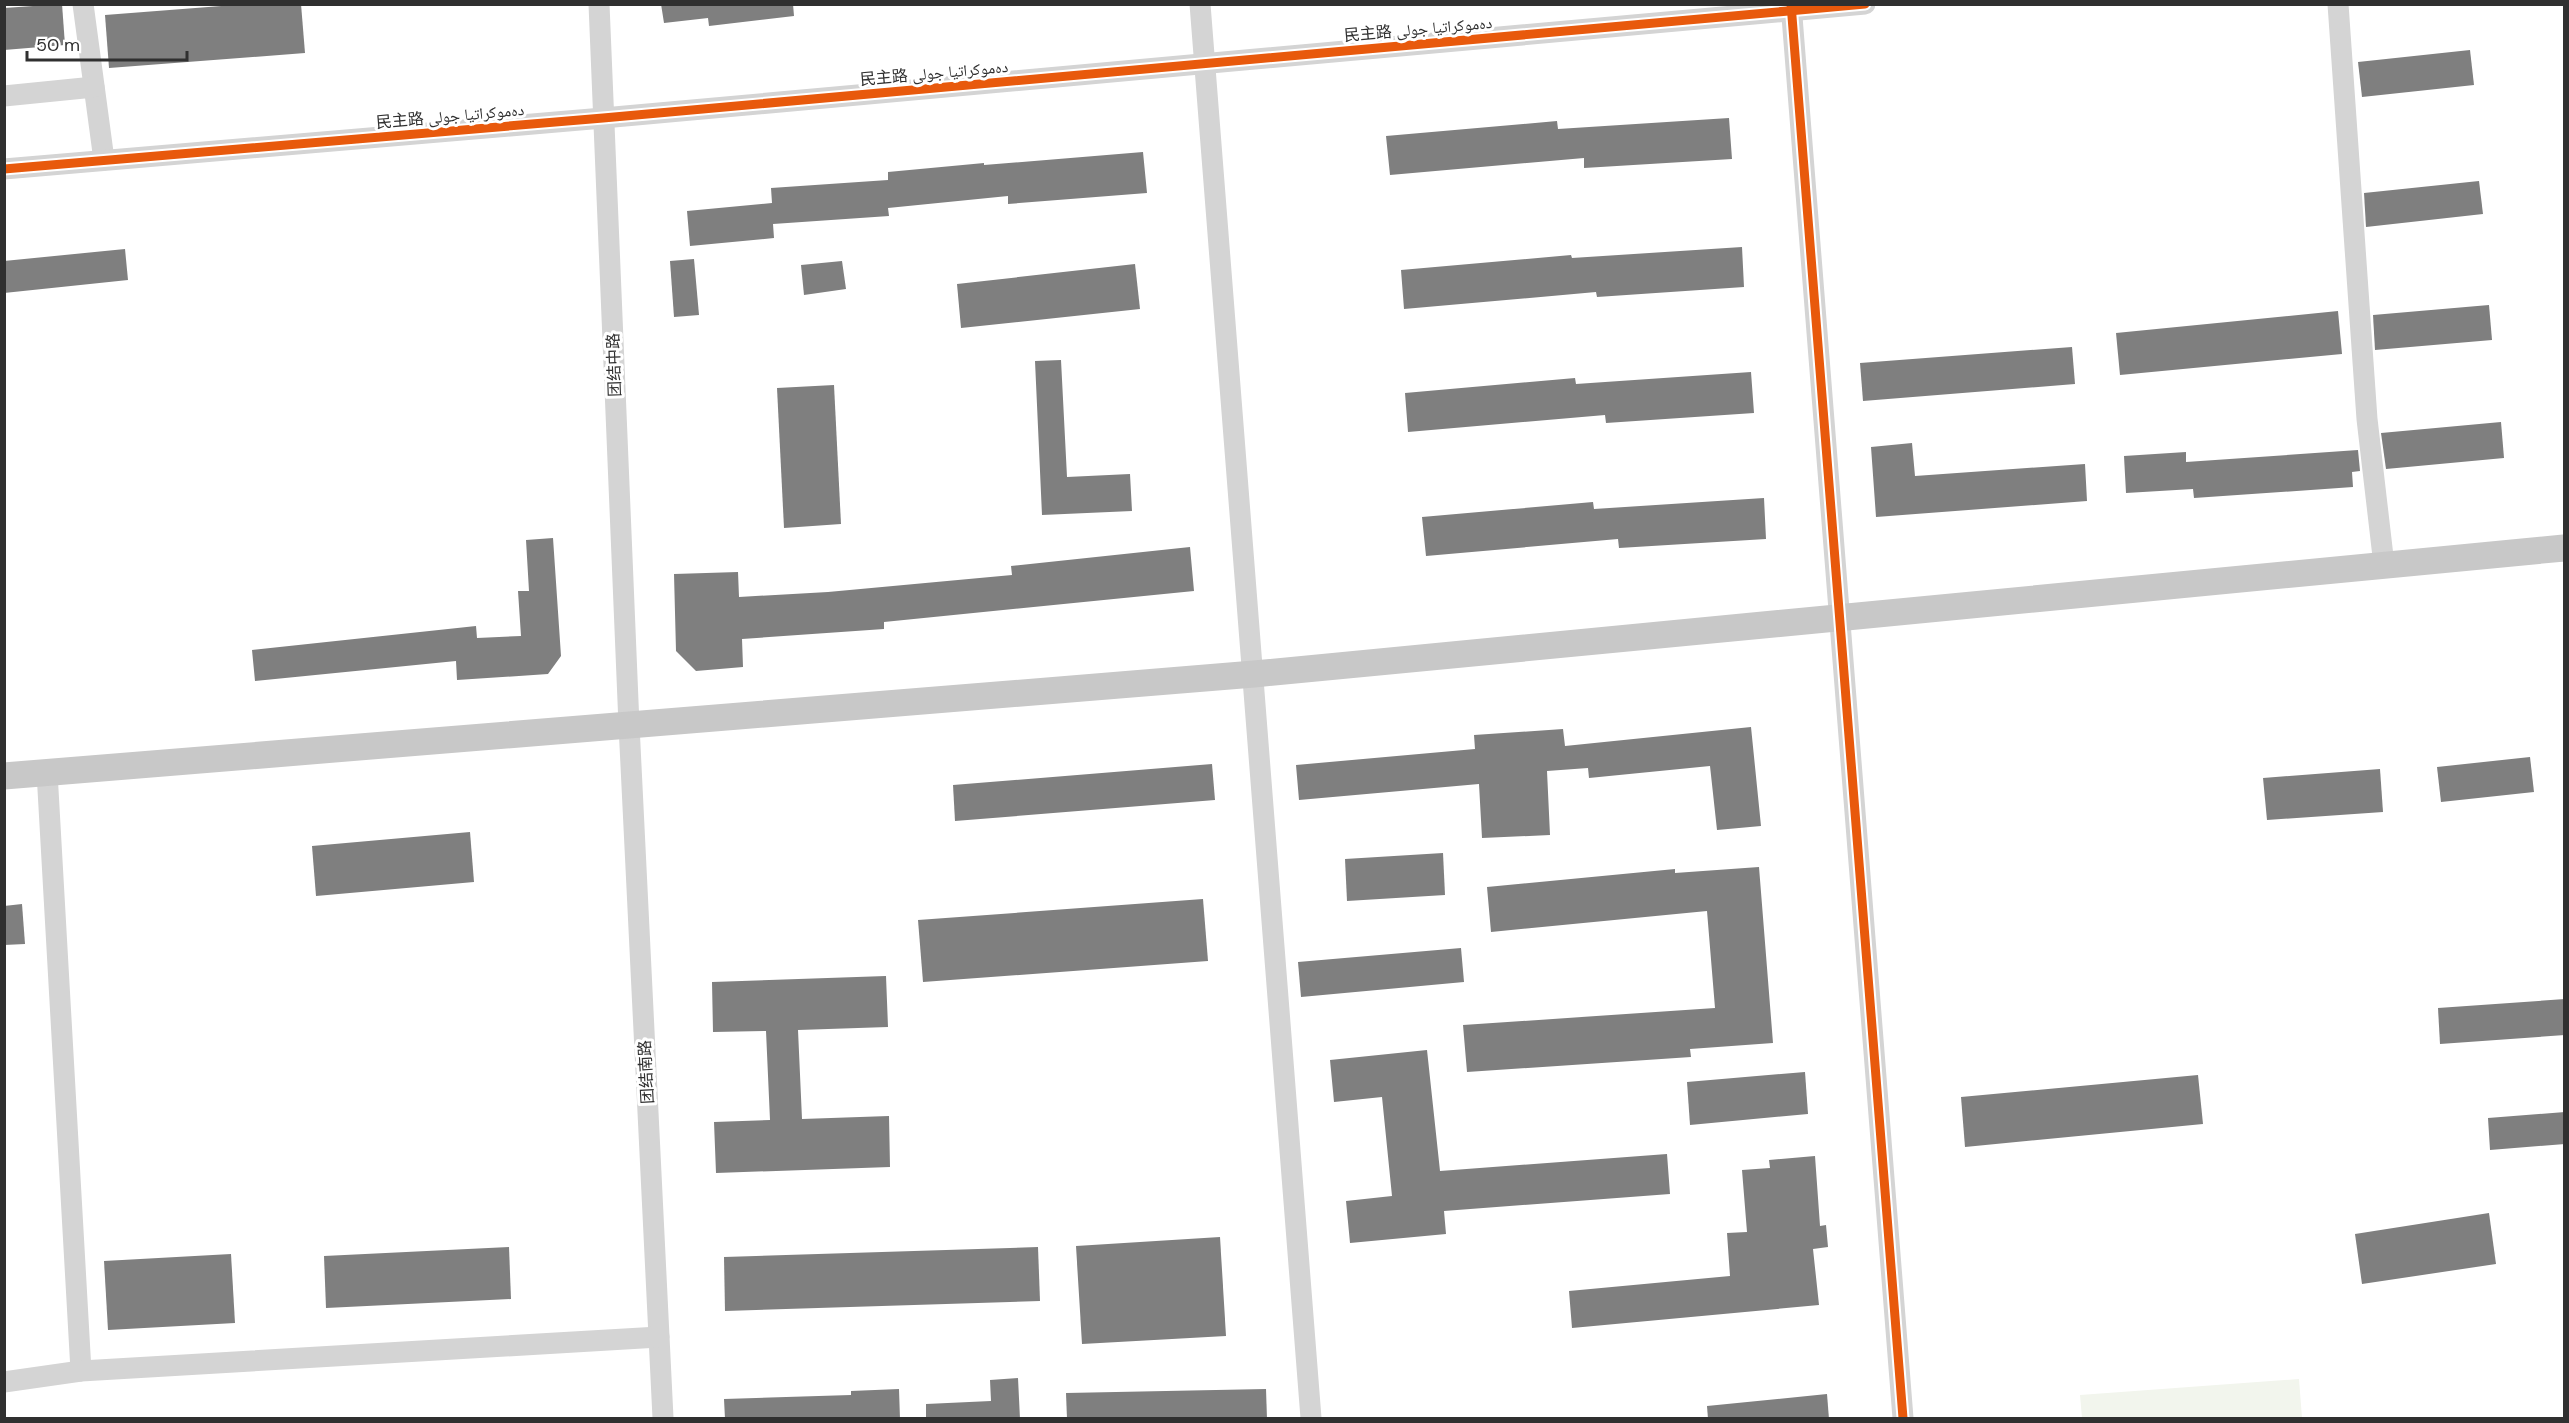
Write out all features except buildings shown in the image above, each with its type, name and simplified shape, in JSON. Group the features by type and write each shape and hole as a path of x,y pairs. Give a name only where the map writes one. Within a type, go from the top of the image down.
{"main road":[{"path":"4,776 1254,674 2565,548"}],"street":[{"path":"83,4 104,160"},
{"name":"团结中路","path":"599,4 629,725"},
{"path":"1200,4 1311,1419"},
{"name":"民主路 دەموكراتيا جولى","path":"4,169 1205,64 1792,8 1865,4"},
{"path":"2338,4 2367,419 2384,565"},
{"path":"1792,8 1903,1419"},
{"path":"4,96 94,87"},
{"name":"团结南路","path":"629,725 663,1419"},
{"path":"47,772 81,1371"},
{"path":"4,1382 81,1371 659,1337"}],"shaded area":[{"path":"2299,1379 2302,1418 2082,1418 2080,1395"}],"cycle path":[{"path":"1791,4 1903,1418"},
{"path":"4,169 603,118 1865,4"}]}
